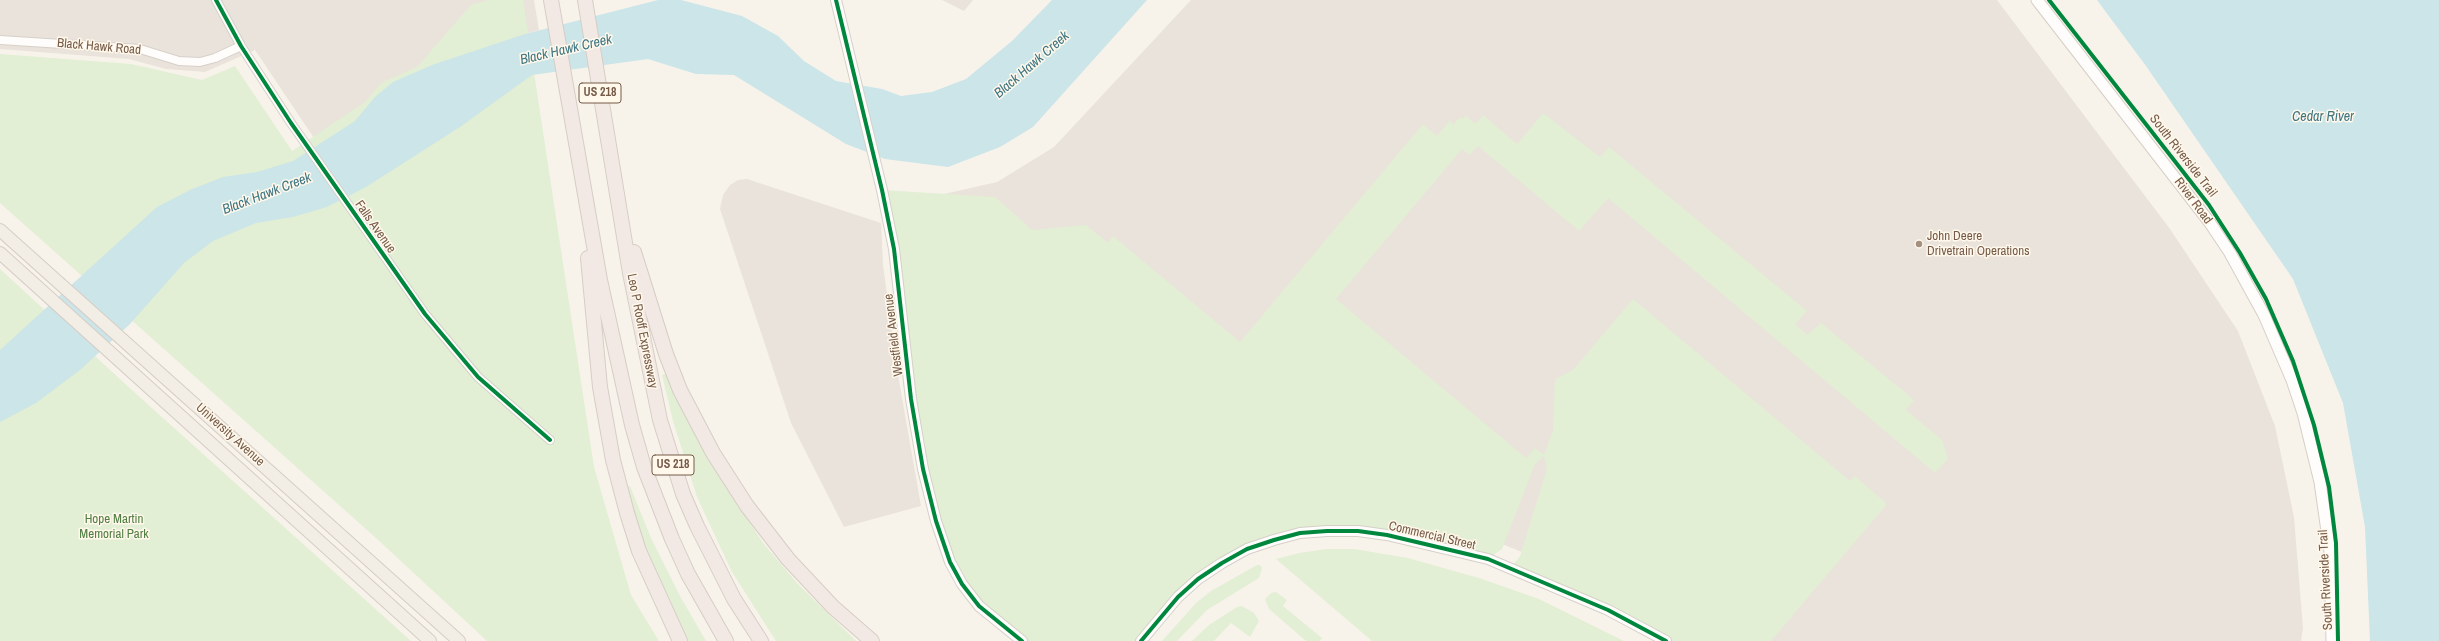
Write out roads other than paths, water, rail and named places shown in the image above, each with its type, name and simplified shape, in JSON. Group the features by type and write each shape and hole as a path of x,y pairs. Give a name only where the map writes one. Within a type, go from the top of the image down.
{"highway":[{"name":"US 218","path":"551,0 579,162 595,282 644,467 688,574 726,641"},
{"name":"US 218","path":"584,0 616,186 635,271"},
{"path":"635,271 680,390 697,425 730,481 788,559 833,607 872,641"},
{"name":"Leo P Rooff Expressway","path":"635,271 660,420 683,494 712,559 734,599 761,641"},
{"path":"595,282 600,387 613,460 626,513 651,581 680,641"}],"main road":[{"name":"River Road","path":"2037,0 2210,223 2247,283 2267,321 2301,407 2320,482 2330,552 2332,641"},
{"name":"University Avenue","path":"0,230 459,641"},
{"name":"University Avenue","path":"0,253 430,641"}],"street":[{"name":"Falls Avenue","path":"216,0 241,46 291,123 425,314 478,377 550,440"},
{"name":"Westfield Avenue","path":"836,0 882,190 894,249 912,407 922,469 936,521 950,562 962,584 979,606 1022,641"},
{"name":"Black Hawk Road","path":"0,40 140,49 179,61 200,62 215,58 241,46"},
{"name":"Commercial Street","path":"1141,641 1178,597 1198,579 1222,563 1247,549 1274,540 1300,533 1327,531 1358,531 1387,535 1488,559 1608,610 1666,641"}],"water":[{"name":"Black Hawk Creek","path":"658,0 681,0 742,16 778,36 804,61 836,81 882,89 901,96 932,92 966,79 1012,41 1052,0 1147,0 1033,127 1000,147 948,167 885,159 846,144 734,75 696,74 648,59 532,75 460,127 366,187 327,207 293,217 256,223 213,241 184,263 129,325 80,370 36,403 0,422 0,350 157,207 192,189 223,177 257,172 293,161 355,121 375,97 393,82 432,65 525,34"},
{"name":"Cedar River","path":"2097,0 2439,0 2439,641 2370,641 2365,527 2343,403 2293,279 2146,66"}],"place":[{"name":"John Deere Drivetrain Operations","path":"1919,244"}],"park label":[{"name":"Hope Martin Memorial Park","path":"114,528"}]}
